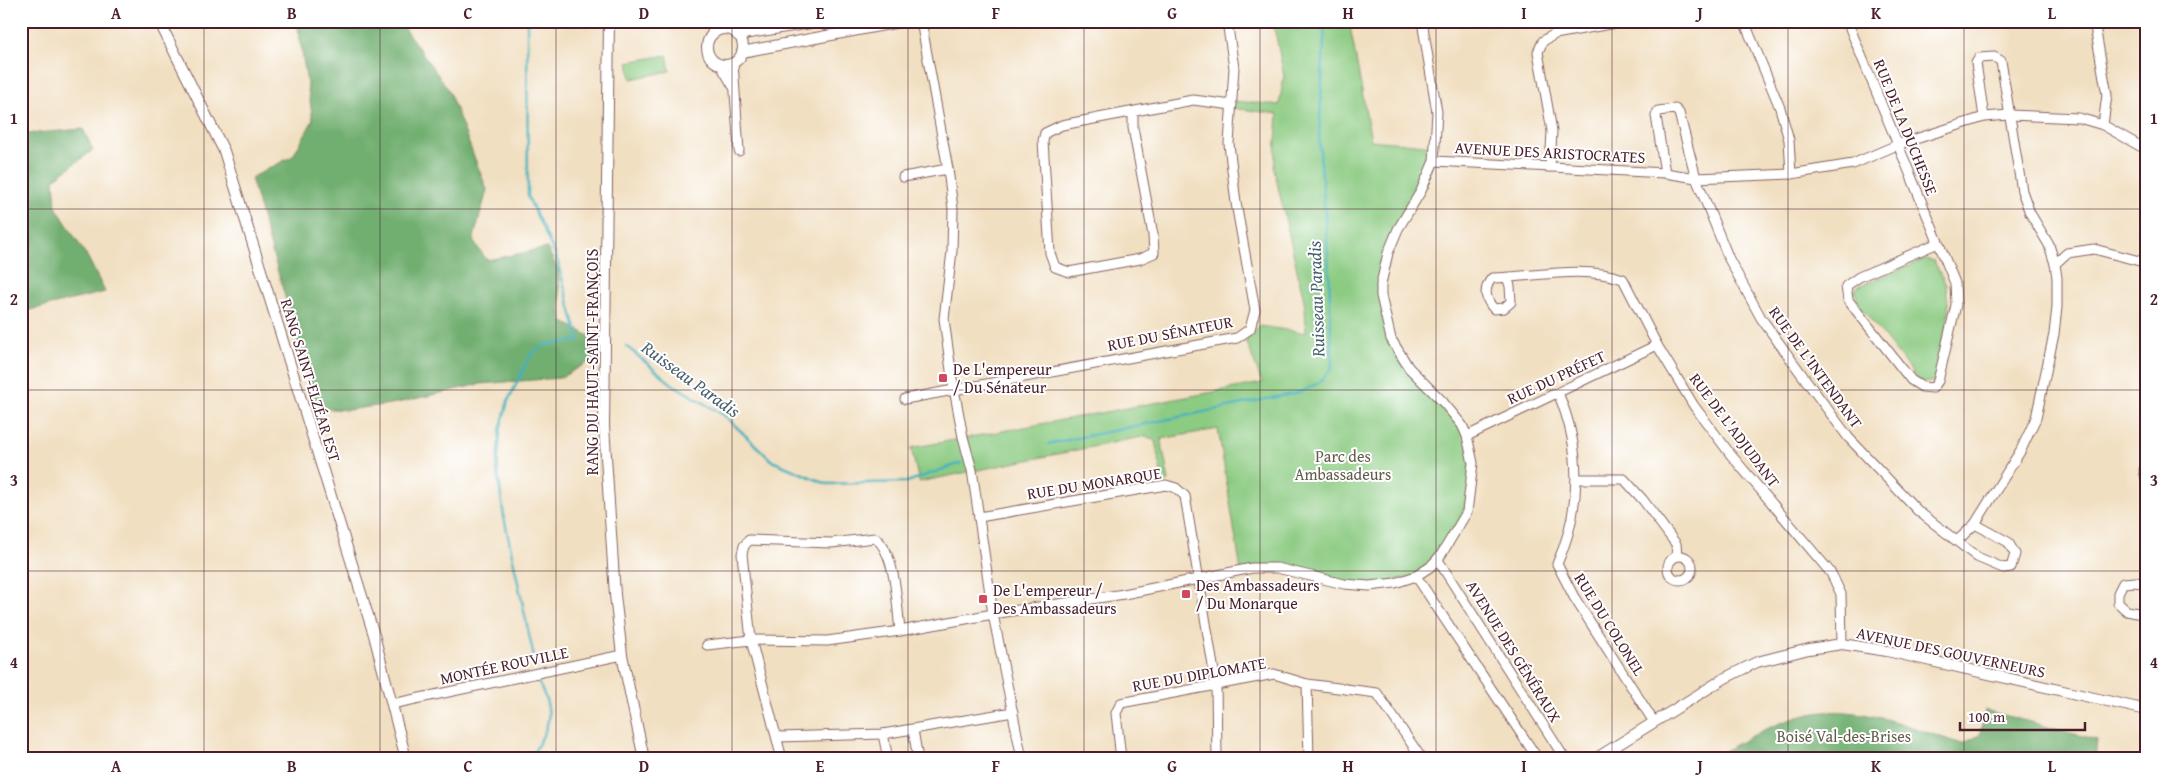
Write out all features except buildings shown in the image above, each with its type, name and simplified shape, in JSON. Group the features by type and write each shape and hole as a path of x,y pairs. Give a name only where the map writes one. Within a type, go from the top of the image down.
{"street":[{"name":"RANG SAINT-ELZÉAR EST","path":"159,21 224,151 374,635 406,759"},
{"name":"RANG DU HAUT-SAINT-FRANÇOIS","path":"609,21 604,426 615,595 622,655 644,759"},
{"path":"713,21 708,52 712,60 720,64 733,63"},
{"path":"712,35 720,30 823,21"},
{"path":"742,52 905,21"},
{"path":"921,21 948,169 953,209 952,243 944,318 955,389 980,517 993,614 1022,759"},
{"name":"RUE DU SÉNATEUR","path":"906,399 1236,338 1250,329 1255,310 1236,202 1229,144 1234,68 1227,21"},
{"path":"707,645 751,640 827,641 900,631 1198,580 1252,568 1277,568 1344,584 1369,586 1395,583 1416,576 1438,560 1467,512 1473,463 1467,436 1443,402 1409,368 1391,339 1381,296 1381,284 1388,253 1398,229 1421,190 1434,161 1437,112 1422,21"},
{"path":"1550,167 1552,131 1538,52 1543,41 1555,34 1627,21"},
{"path":"1744,21 1780,108 1789,140 1791,174"},
{"name":"RUE DE LA DUCHESSE","path":"1847,21 1955,283 1956,305 1938,381 1933,388 1922,387 1911,380 1848,300 1846,286 1859,277 1938,244"},
{"path":"2094,21 2107,95 2103,125"},
{"path":"730,29 742,43 742,52 733,63 739,150"},
{"path":"1958,541 1975,524 2021,450 2036,418 2054,334 2058,278 2049,245 2030,213 2022,191 2001,61 1994,56 1979,58 1976,63 1984,117"},
{"path":"720,64 734,88"},
{"path":"1133,113 1153,235 1154,253 1140,260 1069,272 1055,267 1050,253 1043,141 1045,133 1062,125 1133,113 1193,100 1232,105"},
{"name":"AVENUE DES ARISTOCRATES","path":"1665,172 1656,116 1658,111 1675,110 1679,113 1696,178"},
{"name":"AVENUE DES ARISTOCRATES","path":"1434,161 1665,172 1696,178 1791,174 1853,164 1897,145 1984,117 2009,115 2079,118 2103,125 2147,150"},
{"path":"903,177 948,169"},
{"name":"RUE DE L'INTENDANT","path":"1696,178 1729,259 1761,318 1848,437 1918,511 1989,563 2003,568 2011,567 2014,554 2008,542 1975,524"},
{"path":"2055,264 2067,253 2094,249 2147,263"},
{"name":"RUE DE L'ADJUDANT","path":"1507,277 1577,272 1610,274 1623,279 1657,345 1694,406 1731,455 1830,574 1841,594 1842,644"},
{"name":"RUE DU PRÉFET","path":"1467,436 1657,345"},
{"name":"RUE DU COLONEL","path":"1558,393 1567,415 1577,479 1576,502 1557,564 1574,596 1654,722"},
{"path":"2147,463 2144,470 2147,483"},
{"path":"1577,479 1624,479 1643,500 1676,544 1676,556"},
{"name":"RUE DU MONARQUE","path":"980,517 1166,485 1176,488 1186,496 1216,684 1217,759"},
{"path":"782,759 778,737 751,640 742,554 744,546 749,540 831,543 875,538 881,542 889,554 900,631"},
{"name":"AVENUE DES GÉNÉRAUX","path":"1438,560 1565,759"},
{"path":"1416,576 1538,759"},
{"path":"2147,584 2123,583 2118,593 2118,603 2127,611 2147,615"},
{"name":"AVENUE DES GOUVERNEURS","path":"1595,759 1725,678 1757,662 1808,649 1842,644 1887,651 2147,710"},
{"name":"MONTÉE ROUVILLE","path":"392,704 622,655"},
{"name":"RUE DU DIPLOMATE","path":"1121,759 1116,713 1121,703 1274,674 1307,684 1377,693 1422,759"},
{"path":"1307,684 1309,759"},
{"path":"778,737 883,734 1013,712"},
{"path":"913,730 918,759"},
{"path":"883,734 888,759"}],"green space":[{"path":"297,21 399,21 448,89 487,190 473,241 487,260 547,248 558,270 562,321 591,337 596,358 560,378 480,384 397,403 348,410 317,408 251,178 293,156 313,120"},
{"name":"Parc des Ambassadeurs","path":"1273,21 1349,21 1371,140 1435,146 1434,161 1398,229 1381,284 1391,339 1467,436 1472,485 1455,533 1416,576 1369,586 1299,572 1241,571 1218,429 1161,439 1169,481 1163,482 1155,441 1146,436 919,482 911,448 1262,383 1246,340 1259,326 1306,333 1305,305 1274,169 1278,114 1232,108 1233,101 1279,105 1284,76"},
{"path":"667,55 670,71 631,79 628,62"},
{"path":"83,129 93,150 54,179 56,207 88,258 105,292 21,312 21,138 25,134"},
{"path":"1926,259 1934,261 1946,285 1949,311 1935,381 1924,383 1916,377 1860,306 1854,290 1859,286"},
{"name":"Boisé Val-des-Brises","path":"1985,710 2097,740 2095,759 1709,759 1780,723 1806,715 1826,712 1845,712 1885,719 1962,744 1980,735"}],"waterway":[{"name":"Ruisseau Paradis","path":"527,21 528,197 556,256 579,340 545,345 531,354 508,401 500,430 497,468 504,517 536,667"},
{"name":"Ruisseau Paradis","path":"1048,444 1301,392 1320,382 1332,368 1329,268 1319,137 1325,21"},
{"name":"Ruisseau Paradis","path":"626,346 672,384 725,416 772,461 827,484 907,482 961,463"},
{"name":"Ruisseau Paradis","path":"530,759 542,738 549,713 544,694 538,682"}],"place":[{"name":"De L'empereur / Du Sénateur","path":"943,378"},
{"name":"Des Ambassadeurs / Du Monarque","path":"1186,594"},
{"name":"De L'empereur / Des Ambassadeurs","path":"983,599"}]}
